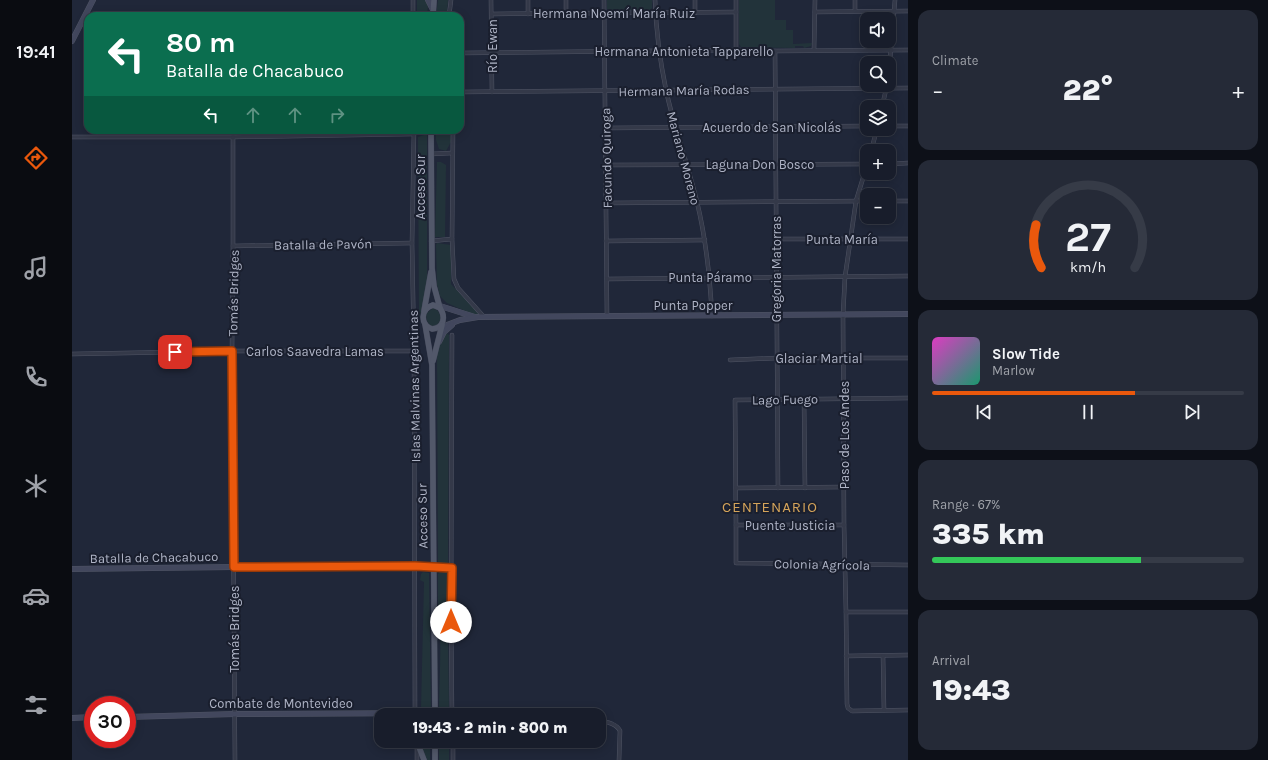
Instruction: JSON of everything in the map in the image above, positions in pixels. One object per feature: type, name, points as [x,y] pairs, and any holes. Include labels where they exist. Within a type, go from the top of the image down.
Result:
[{"type":"main road","points":[[433,12],[434,0]]},
{"type":"main road","name":"Acceso Sur","points":[[431,134],[432,268],[438,306]]},
{"type":"main road","name":"Acceso Sur","points":[[424,313],[432,268]]},
{"type":"main road","points":[[438,306],[443,314],[441,326],[432,329],[425,324],[423,320],[424,313],[428,307],[438,306]]},
{"type":"main road","name":"Acceso Sur","points":[[425,324],[432,365],[435,708]]},
{"type":"main road","name":"Acceso Sur","points":[[432,365],[441,326]]},
{"type":"main road","points":[[434,640],[451,607]]},
{"type":"main road","points":[[419,748],[424,760]]},
{"type":"main road","points":[[435,748],[435,760]]},
{"type":"street","points":[[87,12],[93,0]]},
{"type":"street","points":[[413,0],[413,12]]},
{"type":"street","points":[[428,0],[433,12]]},
{"type":"street","points":[[450,12],[451,0]]},
{"type":"street","name":"Río Ewan","points":[[491,0],[492,92]]},
{"type":"street","points":[[528,0],[528,14]]},
{"type":"street","points":[[566,0],[566,13]]},
{"type":"street","name":"Facundo Quiroga","points":[[604,0],[607,316]]},
{"type":"street","name":"Mariano Moreno","points":[[655,0],[660,51],[666,90],[697,203],[705,240],[710,277],[712,316]]},
{"type":"street","points":[[695,0],[695,12]]},
{"type":"street","points":[[736,0],[736,50]]},
{"type":"street","points":[[814,50],[815,0]]},
{"type":"street","points":[[855,0],[855,11]]},
{"type":"street","points":[[891,56],[895,0]]},
{"type":"street","points":[[815,12],[908,11]]},
{"type":"street","name":"Hermana Noemí María Ruiz","points":[[492,14],[736,12]]},
{"type":"street","points":[[72,41],[84,18]]},
{"type":"street","name":"Hermana Antonieta Tapparello","points":[[464,53],[908,50]]},
{"type":"street","name":"Gregoria Matorras","points":[[775,51],[778,488]]},
{"type":"street","name":"Hermana María Rodas","points":[[464,92],[860,87]]},
{"type":"street","name":"Hermana María Rodas","points":[[896,87],[908,88]]},
{"type":"street","name":"Acuerdo de San Nicolás","points":[[605,128],[860,126]]},
{"type":"street","points":[[896,126],[908,126]]},
{"type":"street","points":[[72,137],[233,137],[324,134]]},
{"type":"street","name":"Islas Malvinas Argentinas","points":[[414,134],[412,243],[414,351],[415,708]]},
{"type":"street","points":[[453,134],[452,239],[454,279],[455,284],[484,317]]},
{"type":"street","name":"Tomás Bridges","points":[[233,137],[234,246],[232,351],[235,760]]},
{"type":"street","points":[[431,154],[452,153]]},
{"type":"street","points":[[896,164],[908,163]]},
{"type":"street","name":"Laguna Don Bosco","points":[[606,165],[860,164]]},
{"type":"street","name":"Paso de Los Andes","points":[[862,180],[856,201],[850,239],[845,277],[843,315],[844,564],[847,704],[848,708],[852,710],[884,710]]},
{"type":"street","points":[[607,203],[776,203],[860,201]]},
{"type":"street","points":[[896,201],[908,201]]},
{"type":"street","name":"Punta María","points":[[776,239],[908,238]]},
{"type":"street","points":[[431,241],[452,239]]},
{"type":"street","points":[[606,241],[705,240]]},
{"type":"street","name":"Batalla de Pavón","points":[[234,246],[412,243]]},
{"type":"street","name":"Punta Páramo","points":[[607,279],[908,276]]},
{"type":"street","name":"Punta Popper","points":[[438,306],[478,317]]},
{"type":"street","name":"Punta Popper","points":[[441,326],[460,320],[478,317],[908,314]]},
{"type":"street","points":[[435,350],[444,332],[460,320]]},
{"type":"street","points":[[452,335],[452,708]]},
{"type":"street","name":"Carlos Saavedra Lamas","points":[[72,354],[232,351],[414,351]]},
{"type":"street","name":"Glaciar Martial","points":[[730,360],[777,358],[908,358]]},
{"type":"street","name":"Lago Fuego","points":[[736,488],[735,400],[908,398]]},
{"type":"street","points":[[804,399],[805,488]]},
{"type":"street","points":[[736,525],[736,488],[844,487]]},
{"type":"street","name":"Puente Justicia","points":[[736,525],[844,525]]},
{"type":"street","name":"Colonia Agrícola","points":[[736,525],[736,563],[908,565]]},
{"type":"street","name":"Batalla de Chacabuco","points":[[72,569],[415,566],[452,568]]},
{"type":"street","points":[[846,612],[908,612]]},
{"type":"street","points":[[846,656],[908,655]]},
{"type":"street","points":[[883,656],[884,710],[908,710]]},
{"type":"street","name":"Combate de Montevideo","points":[[136,717],[235,714],[374,714]]},
{"type":"street","points":[[72,718],[84,717]]},
{"type":"street","points":[[606,723],[618,728],[620,731],[619,760]]},
{"type":"street","points":[[417,748],[417,760]]},
{"type":"street","points":[[452,748],[452,760]]},
{"type":"shaded area","points":[[417,0],[426,0],[428,6],[427,12],[417,12]]},
{"type":"shaded area","points":[[438,0],[448,0],[447,12],[436,12]]},
{"type":"shaded area","points":[[607,0],[652,0],[652,8],[650,10],[609,10],[607,9]]},
{"type":"shaded area","points":[[739,0],[775,0],[775,20],[786,20],[786,30],[793,30],[793,44],[812,43],[811,46],[804,48],[803,46],[795,46],[795,48],[741,47],[739,44]]},
{"type":"shaded area","points":[[427,134],[427,288],[419,319],[418,137]]},
{"type":"shaded area","points":[[436,134],[452,134],[451,142],[446,151],[439,149]]},
{"type":"shaded area","points":[[437,162],[441,162],[446,165],[445,237],[435,237]]},
{"type":"shaded area","points":[[437,243],[451,245],[451,284],[479,314],[472,314],[447,303],[440,296],[437,285]]},
{"type":"shaded area","points":[[433,308],[438,311],[440,315],[440,321],[436,326],[431,326],[426,319],[427,313]]},
{"type":"shaded area","points":[[445,332],[449,335],[448,563],[446,565],[438,562],[437,353]]},
{"type":"shaded area","points":[[441,570],[446,570],[450,574],[449,607],[438,625],[438,574]]},
{"type":"shaded area","points":[[423,572],[429,573],[431,708],[421,708],[424,582],[420,580]]},
{"type":"shaded area","points":[[448,623],[449,708],[439,708],[440,632]]},
{"type":"shaded area","points":[[422,748],[430,748],[430,760],[427,760]]},
{"type":"shaded area","points":[[439,748],[449,748],[449,760],[439,760]]},
{"type":"district","name":"CENTENARIO","points":[[770,507]]},
{"type":"route","points":[[175,352],[232,351],[234,567],[415,566],[452,568],[451,622]]}]
